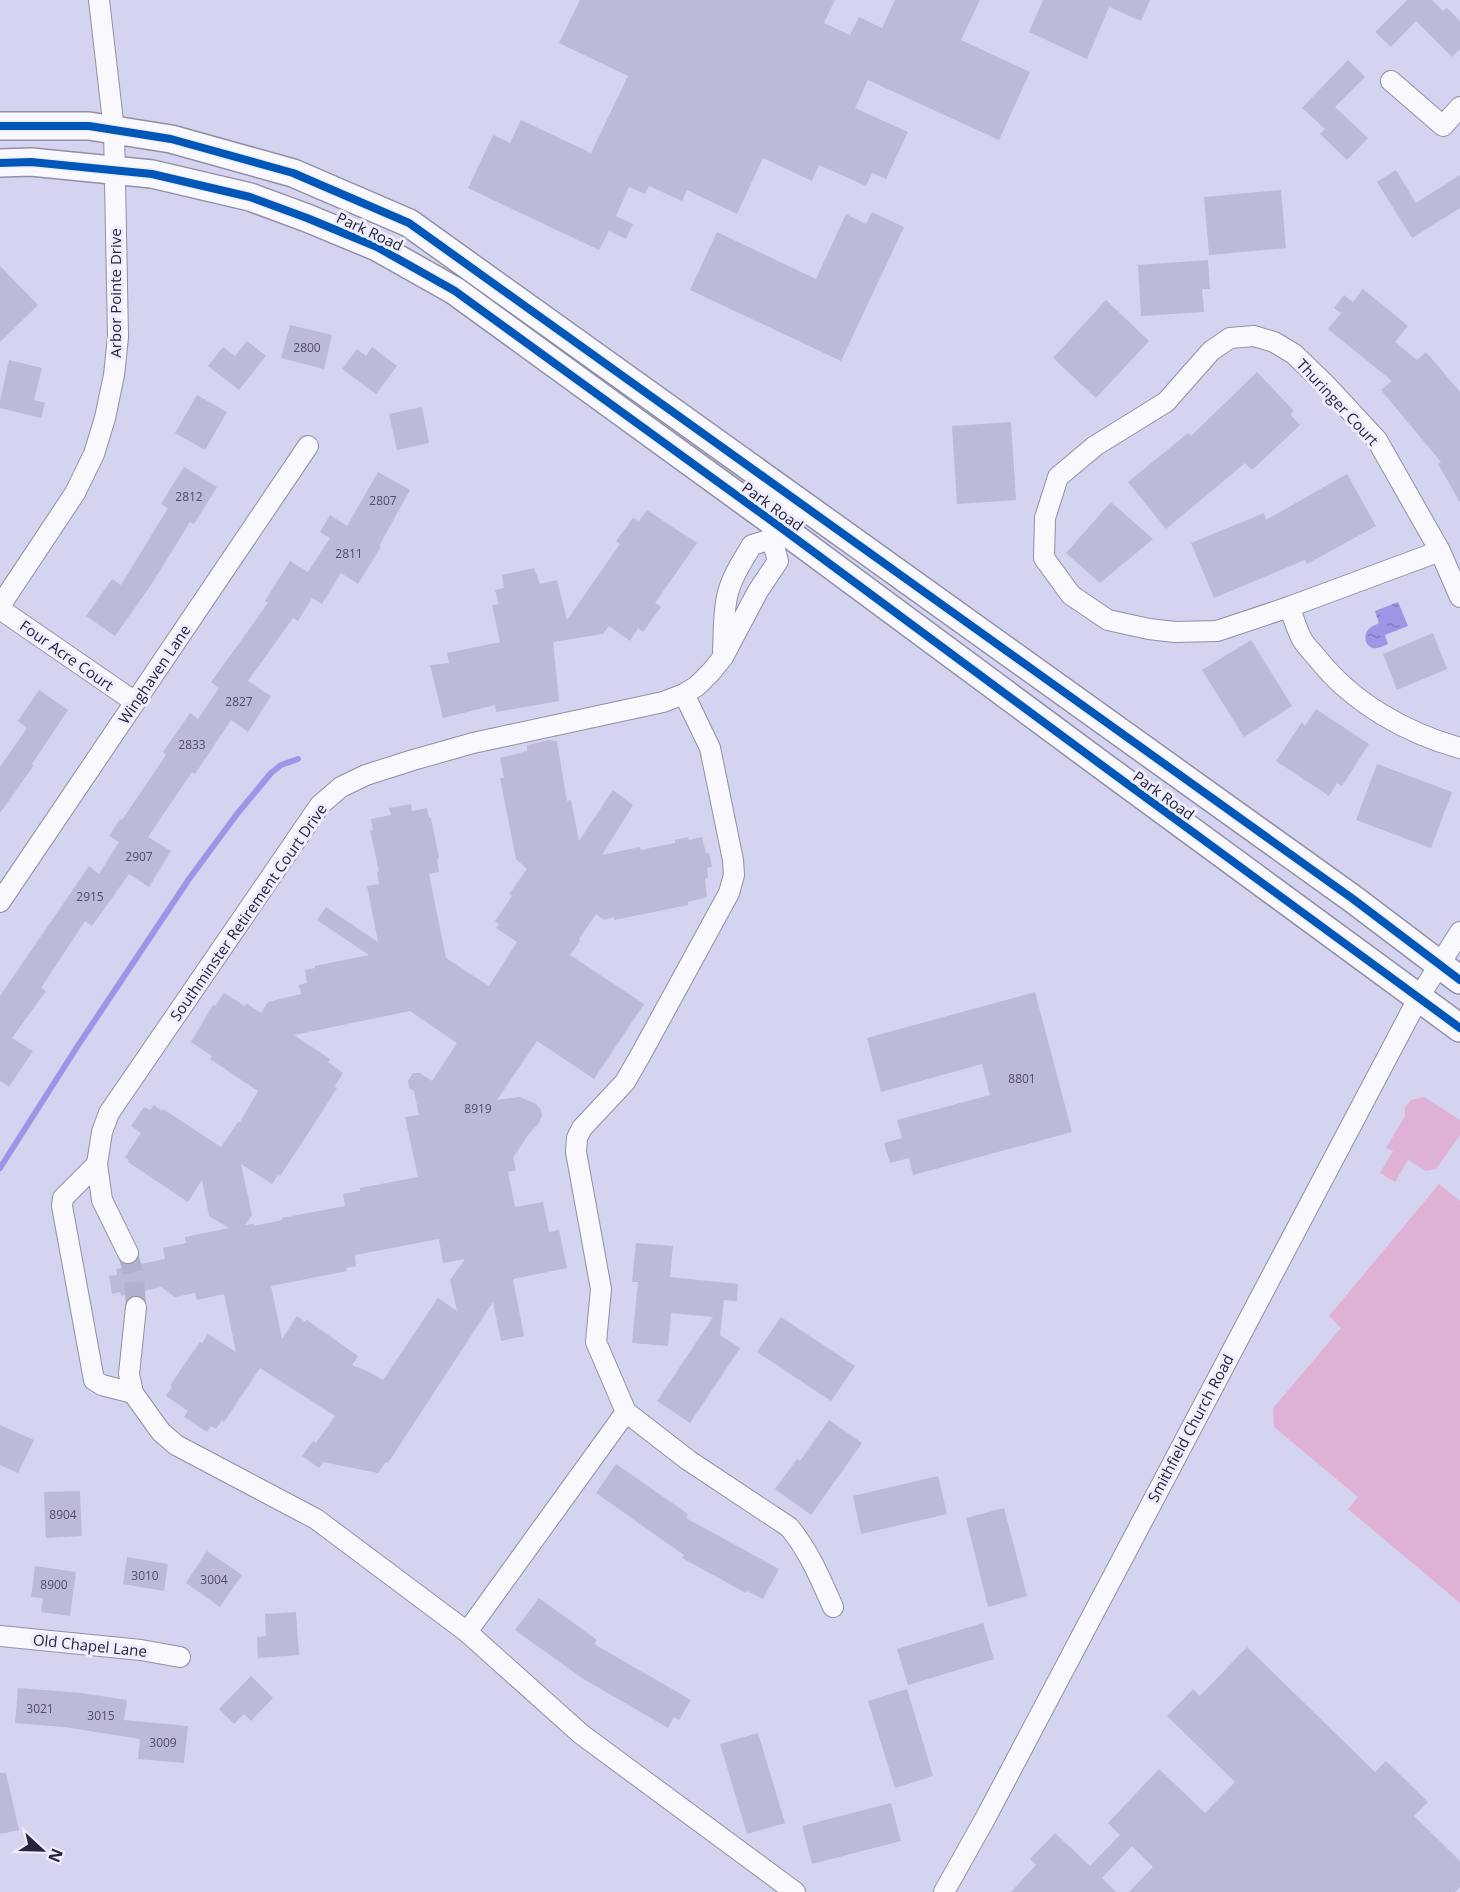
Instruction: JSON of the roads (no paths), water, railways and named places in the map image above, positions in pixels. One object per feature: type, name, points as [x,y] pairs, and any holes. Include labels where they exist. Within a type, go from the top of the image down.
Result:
[{"type":"main road","name":"Park Road","points":[[0,126],[84,126],[171,139],[293,173],[409,223],[1353,898],[1449,972]]},
{"type":"main road","name":"Park Road","points":[[0,163],[31,162],[152,174],[250,197],[377,247],[464,297],[776,533],[1111,772],[1460,1028]]},
{"type":"street","name":"Arbor Pointe Drive","points":[[0,607],[75,493],[94,454],[105,418],[114,375],[118,337],[114,130],[99,0]]},
{"type":"street","points":[[1391,81],[1443,126],[1460,107]]},
{"type":"street","name":"Thuringer Court","points":[[1289,607],[1217,631],[1175,632],[1149,629],[1107,620],[1071,596],[1044,558],[1045,519],[1058,477],[1095,446],[1166,402],[1211,351],[1230,338],[1254,336],[1274,342],[1294,354],[1377,440],[1440,551],[1460,597]]},
{"type":"street","name":"Winghaven Lane","points":[[0,902],[308,446]]},
{"type":"street","points":[[723,657],[728,591],[752,545],[776,533],[798,501]]},
{"type":"street","name":"Southminster Retirement Court Drive","points":[[128,1253],[102,1200],[97,1164],[102,1132],[109,1113],[320,805],[342,787],[366,775],[473,743],[663,702],[697,687],[723,657],[758,591],[778,561],[776,533]]},
{"type":"street","points":[[1440,551],[1289,607],[1303,642],[1334,679],[1363,703],[1394,721],[1460,748]]},
{"type":"street","name":"Four Acre Court","points":[[0,607],[135,702]]},
{"type":"street","points":[[684,694],[710,748],[734,860],[734,874],[729,893],[625,1082],[582,1128],[577,1138],[576,1152],[601,1289],[596,1342],[626,1412],[688,1460],[789,1527],[801,1541],[811,1559],[833,1607]]},
{"type":"street","points":[[1449,972],[1460,932]]},
{"type":"street","name":"Smithfield Church Road","points":[[944,1892],[986,1817],[1419,998],[1449,972]]},
{"type":"street","points":[[97,1164],[63,1198],[62,1206],[94,1380],[102,1385],[133,1393]]},
{"type":"street","points":[[136,1307],[129,1374],[133,1393],[161,1432],[176,1445],[316,1519],[467,1632],[580,1734],[795,1892]]},
{"type":"street","points":[[467,1632],[626,1412]]},
{"type":"street","name":"Old Chapel Lane","points":[[0,1636],[141,1650],[180,1657]]},
{"type":"water","points":[[1398,602],[1408,626],[1385,635],[1388,644],[1377,648],[1370,647],[1366,642],[1368,630],[1379,623],[1375,611]]},
{"type":"waterway","points":[[0,1168],[189,879],[237,814],[271,773],[281,765],[298,759]]},
{"type":"tunnel","points":[[128,1253],[134,1277],[136,1307]]}]
